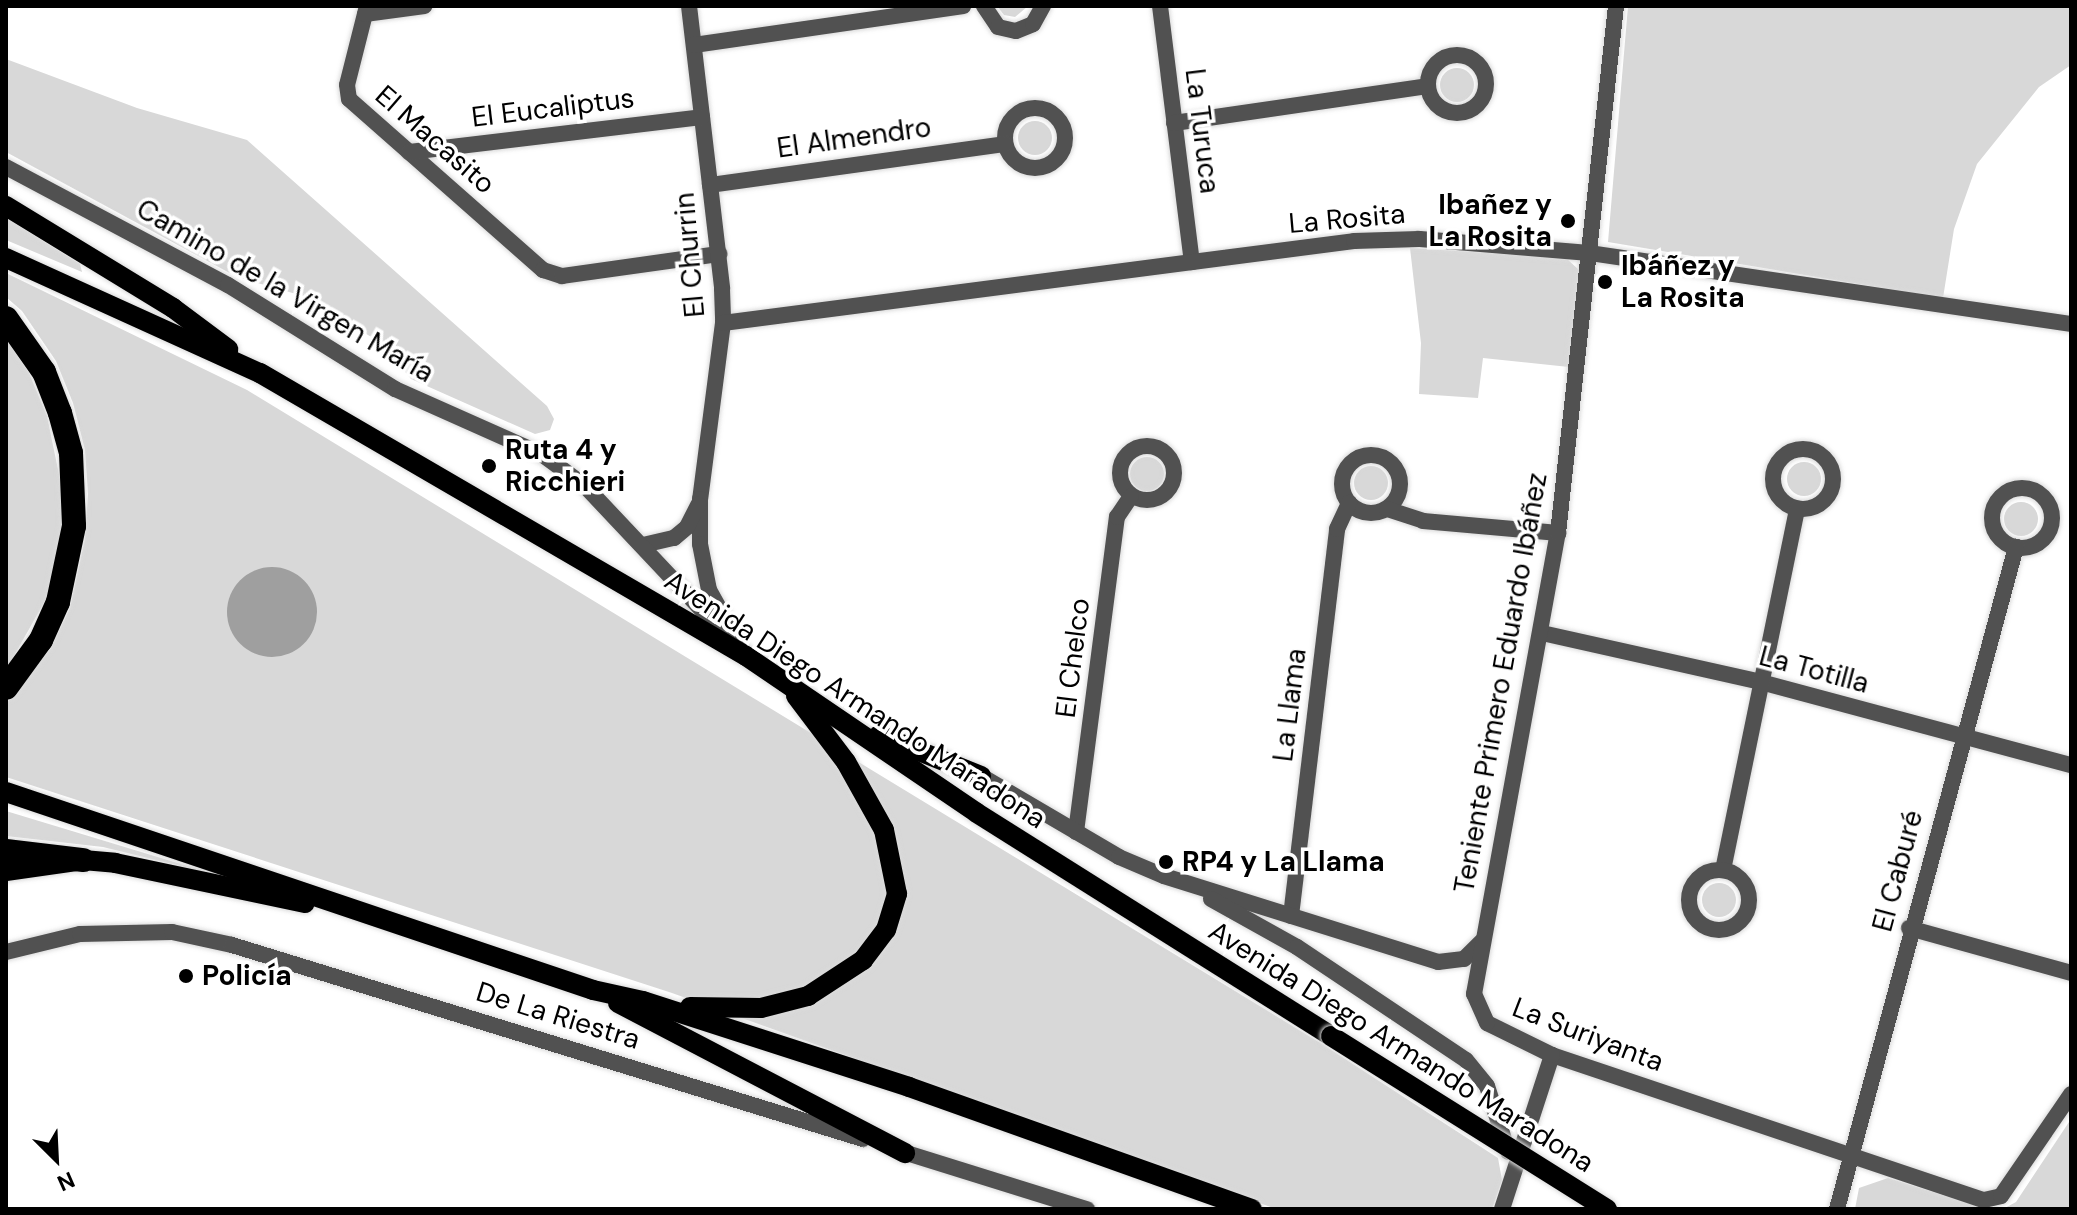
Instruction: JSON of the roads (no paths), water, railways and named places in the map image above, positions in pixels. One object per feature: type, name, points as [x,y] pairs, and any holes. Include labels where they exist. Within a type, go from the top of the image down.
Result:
[{"type":"highway","points":[[6,318],[44,372],[60,413],[71,453],[74,526],[58,602],[41,640],[6,688]]},
{"type":"highway","points":[[6,851],[83,860]]},
{"type":"main road","points":[[6,206],[173,308],[260,373]]},
{"type":"main road","name":"Avenida Diego Armando Maradona","points":[[6,258],[260,373],[746,656],[846,721],[977,813],[1607,1209]]},
{"type":"main road","points":[[6,792],[593,990],[643,1001],[712,1010],[761,1008],[808,996],[863,960],[886,930],[897,894],[884,830],[846,762],[787,685]]},
{"type":"main road","points":[[846,721],[981,776]]},
{"type":"main road","points":[[6,871],[83,860],[377,917]]},
{"type":"main road","points":[[593,990],[905,1153]]},
{"type":"main road","points":[[643,1001],[1252,1209]]},
{"type":"street","points":[[366,10],[424,6]]},
{"type":"street","name":"El Churrin","points":[[689,6],[719,254],[723,323],[700,499],[709,590],[746,656]]},
{"type":"street","points":[[694,45],[963,6]]},
{"type":"street","points":[[984,6],[998,27],[1016,31],[1033,24],[1043,6]]},
{"type":"street","name":"La Turuca","points":[[1160,6],[1192,262]]},
{"type":"street","name":"Teniente Primero Eduardo Ibáñez","points":[[1482,940],[1542,633],[1558,533],[1616,6]]},
{"type":"street","name":"El Macasito","points":[[366,10],[347,85],[349,99],[543,270],[562,276],[719,254]]},
{"type":"street","points":[[1174,123],[1427,86]]},
{"type":"street","name":"El Eucaliptus","points":[[409,152],[702,117]]},
{"type":"street","name":"El Almendro","points":[[710,185],[1005,144]]},
{"type":"street","name":"Camino de la Virgen María","points":[[6,167],[228,285],[395,389],[543,455],[585,486],[746,656]]},
{"type":"street","name":"La Rosita","points":[[723,323],[1354,241],[1419,239],[1590,253],[2071,324]]},
{"type":"street","points":[[1387,509],[1396,501],[1401,479],[1387,459],[1375,455],[1351,462],[1343,473],[1341,486],[1349,503],[1365,513],[1387,509],[1423,521],[1558,533]]},
{"type":"street","name":"El Chelco","points":[[1076,832],[1117,517],[1131,496]]},
{"type":"street","name":"El Churrin","points":[[643,545],[674,538],[687,527],[700,499]]},
{"type":"street","name":"La Llama","points":[[1291,916],[1337,529],[1349,503]]},
{"type":"street","points":[[1723,870],[1797,508]]},
{"type":"street","name":"El Caburé","points":[[1837,1209],[1909,928],[2016,547]]},
{"type":"street","name":"La Totilla","points":[[1542,633],[1761,682],[2071,765]]},
{"type":"street","points":[[981,776],[1076,832],[1254,920],[1466,1060],[1487,1086],[1502,1122],[1511,1181]]},
{"type":"street","points":[[1164,876],[1438,962],[1464,959],[1482,940]]},
{"type":"street","points":[[1909,928],[2071,973]]},
{"type":"street","name":"De La Riestra","points":[[6,952],[80,934],[121,931],[172,932],[232,945],[1087,1209]]},
{"type":"street","name":"La Suriyanta","points":[[1482,940],[1474,994],[1487,1023],[1552,1055],[1984,1200],[2001,1196],[2071,1094]]},
{"type":"street","points":[[1502,1209],[1552,1055]]},
{"type":"place","name":"Ibañez y La Rosita","points":[[1568,221]]},
{"type":"place","name":"Ibáñez y La Rosita","points":[[1605,282]]},
{"type":"place","name":"Ruta 4 y Ricchieri","points":[[489,466]]},
{"type":"place","name":"RP4 y La Llama","points":[[1166,862]]},
{"type":"place","name":"Policía","points":[[186,976]]}]
